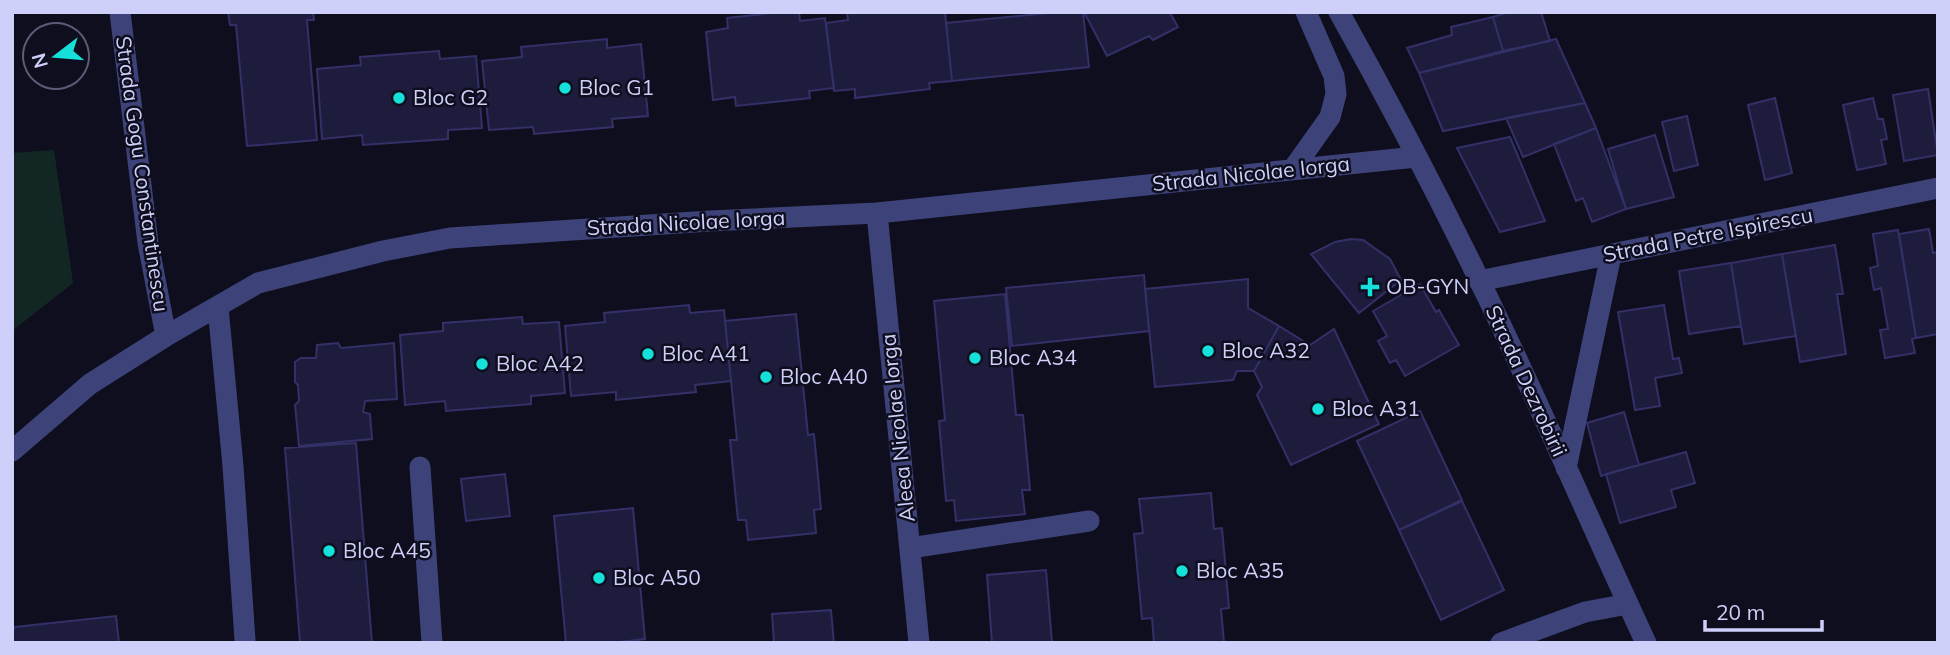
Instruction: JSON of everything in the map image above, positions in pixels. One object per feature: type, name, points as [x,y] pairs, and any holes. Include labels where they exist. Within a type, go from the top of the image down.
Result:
[{"type":"street","name":"Strada Gogu Constantinescu","points":[[120,12],[148,243],[166,336]]},
{"type":"street","points":[[1293,169],[1330,117],[1336,94],[1334,76],[1306,12]]},
{"type":"street","name":"Strada Dezrobirii","points":[[1339,12],[1416,157],[1514,352],[1646,643]]},
{"type":"street","name":"Strada Nicolae Iorga","points":[[12,451],[90,384],[258,283],[383,251],[450,238],[877,213],[1416,157]]},
{"type":"street","name":"Strada Petre Ispirescu","points":[[1479,281],[1938,188]]},
{"type":"street","name":"Aleea Nicolae Iorga","points":[[877,213],[919,643]]},
{"type":"street","points":[[1566,468],[1611,255]]},
{"type":"street","points":[[218,307],[233,466],[245,640]]},
{"type":"street","points":[[419,467],[432,643]]},
{"type":"street","points":[[910,548],[1089,521]]},
{"type":"street","points":[[1501,643],[1585,612],[1628,604]]},
{"type":"green space","points":[[54,150],[73,283],[12,331],[12,153]]},
{"type":"building","points":[[228,12],[313,12],[314,20],[307,20],[317,140],[247,146],[236,25],[230,25]]},
{"type":"building","points":[[799,12],[800,21],[825,18],[834,88],[809,91],[810,98],[736,106],[735,97],[713,100],[706,32],[728,28],[727,18]]},
{"type":"building","points":[[847,12],[945,12],[952,81],[929,83],[930,89],[855,98],[855,89],[834,91],[826,23],[848,20]]},
{"type":"building","points":[[1083,12],[1089,67],[952,81],[946,23]]},
{"type":"building","points":[[1084,12],[1171,12],[1178,27],[1153,40],[1149,36],[1107,56]]},
{"type":"building","points":[[1509,12],[1541,12],[1550,41],[1503,51],[1493,17]]},
{"type":"building","points":[[1493,17],[1503,51],[1419,73],[1407,48],[1452,35],[1451,27]]},
{"type":"building","name":"Bloc G1","points":[[607,39],[607,48],[641,44],[648,116],[612,119],[613,127],[534,134],[533,127],[489,130],[482,61],[522,57],[521,47]]},
{"type":"building","points":[[1556,39],[1585,103],[1443,131],[1419,73]]},
{"type":"building","name":"Bloc G2","points":[[439,51],[440,59],[476,56],[482,128],[448,130],[448,139],[363,145],[362,135],[322,139],[317,69],[361,65],[360,57]]},
{"type":"building","points":[[1928,89],[1938,155],[1904,161],[1893,95]]},
{"type":"building","points":[[1775,98],[1792,173],[1765,180],[1748,105]]},
{"type":"building","points":[[1873,98],[1878,119],[1883,119],[1887,139],[1881,140],[1886,164],[1857,170],[1843,105]]},
{"type":"building","points":[[1585,103],[1596,128],[1523,157],[1506,118]]},
{"type":"building","points":[[1687,116],[1698,165],[1674,171],[1662,122]]},
{"type":"building","points":[[1596,128],[1626,209],[1592,222],[1583,198],[1576,201],[1554,144]]},
{"type":"building","points":[[1655,135],[1674,197],[1626,209],[1608,149]]},
{"type":"building","points":[[1510,137],[1545,221],[1500,232],[1457,148]]},
{"type":"building","points":[[1929,229],[1933,253],[1938,252],[1938,334],[1916,338],[1899,234]]},
{"type":"building","points":[[1898,230],[1916,338],[1912,339],[1915,353],[1885,358],[1880,330],[1888,329],[1881,288],[1874,290],[1870,268],[1878,266],[1873,234]]},
{"type":"building","points":[[1363,240],[1390,259],[1401,280],[1359,313],[1311,254],[1335,242]]},
{"type":"building","points":[[1835,245],[1843,294],[1837,294],[1846,354],[1800,362],[1782,254]]},
{"type":"building","points":[[1782,254],[1796,336],[1744,344],[1731,263]]},
{"type":"building","points":[[1731,263],[1741,326],[1689,334],[1679,271]]},
{"type":"building","points":[[1144,275],[1149,331],[1012,346],[1006,288]]},
{"type":"building","name":"Bloc A32","points":[[1248,279],[1248,308],[1279,326],[1254,371],[1237,371],[1233,380],[1155,387],[1145,289]]},
{"type":"building","points":[[1420,284],[1459,345],[1405,376],[1396,360],[1390,363],[1378,341],[1387,336],[1373,311]]},
{"type":"building","name":"Bloc A34","points":[[1005,294],[1016,415],[1023,415],[1030,490],[1022,490],[1025,514],[956,521],[954,500],[946,501],[939,421],[945,420],[934,301]]},
{"type":"building","name":"Bloc A41","points":[[689,305],[690,313],[724,310],[731,381],[695,385],[696,392],[616,400],[616,392],[571,396],[565,326],[605,322],[604,313]]},
{"type":"building","points":[[1664,305],[1673,359],[1679,358],[1682,373],[1655,378],[1660,406],[1635,410],[1618,312]]},
{"type":"building","name":"Bloc A40","points":[[796,314],[808,435],[814,434],[821,509],[814,510],[816,533],[748,540],[746,520],[738,520],[730,440],[737,440],[725,321]]},
{"type":"building","name":"Bloc A42","points":[[522,317],[523,324],[559,322],[565,393],[531,396],[531,404],[446,411],[445,401],[405,405],[400,335],[443,331],[443,323]]},
{"type":"building","name":"Bloc A31","points":[[1279,326],[1310,345],[1334,329],[1379,424],[1291,465],[1257,395],[1262,387],[1254,371]]},
{"type":"building","points":[[338,343],[341,348],[394,343],[397,399],[365,401],[363,412],[370,414],[372,439],[299,446],[295,405],[299,401],[295,362],[301,358],[316,358],[317,345]]},
{"type":"building","points":[[1420,411],[1462,500],[1399,530],[1357,441]]},
{"type":"building","points":[[1624,412],[1639,465],[1601,476],[1587,423]]},
{"type":"building","name":"Bloc A45","points":[[356,443],[372,643],[300,643],[285,448]]},
{"type":"building","points":[[1686,452],[1695,483],[1671,490],[1676,507],[1620,523],[1606,474]]},
{"type":"building","points":[[505,474],[510,516],[466,521],[461,479]]},
{"type":"building","name":"Bloc A35","points":[[1211,493],[1214,529],[1222,528],[1229,608],[1221,609],[1224,643],[1154,643],[1152,618],[1142,619],[1134,534],[1143,533],[1139,499]]},
{"type":"building","points":[[1462,501],[1504,590],[1441,620],[1399,530]]},
{"type":"building","name":"Bloc A50","points":[[633,508],[645,639],[611,643],[566,643],[554,516]]},
{"type":"building","points":[[1046,570],[1052,643],[992,643],[987,575]]},
{"type":"building","points":[[831,610],[834,643],[774,643],[772,614]]},
{"type":"building","points":[[116,616],[119,643],[12,643],[12,631],[15,627]]},
{"type":"place","name":"Bloc G1","points":[[565,88]]},
{"type":"place","name":"Bloc G2","points":[[399,98]]},
{"type":"place","name":"OB-GYN","points":[[1370,287]]},
{"type":"place","name":"Bloc A32","points":[[1208,351]]},
{"type":"place","name":"Bloc A41","points":[[648,354]]},
{"type":"place","name":"Bloc A34","points":[[975,358]]},
{"type":"place","name":"Bloc A42","points":[[482,364]]},
{"type":"place","name":"Bloc A40","points":[[766,377]]},
{"type":"place","name":"Bloc A31","points":[[1318,409]]},
{"type":"place","name":"Bloc A45","points":[[329,551]]},
{"type":"place","name":"Bloc A35","points":[[1182,571]]},
{"type":"place","name":"Bloc A50","points":[[599,578]]}]
